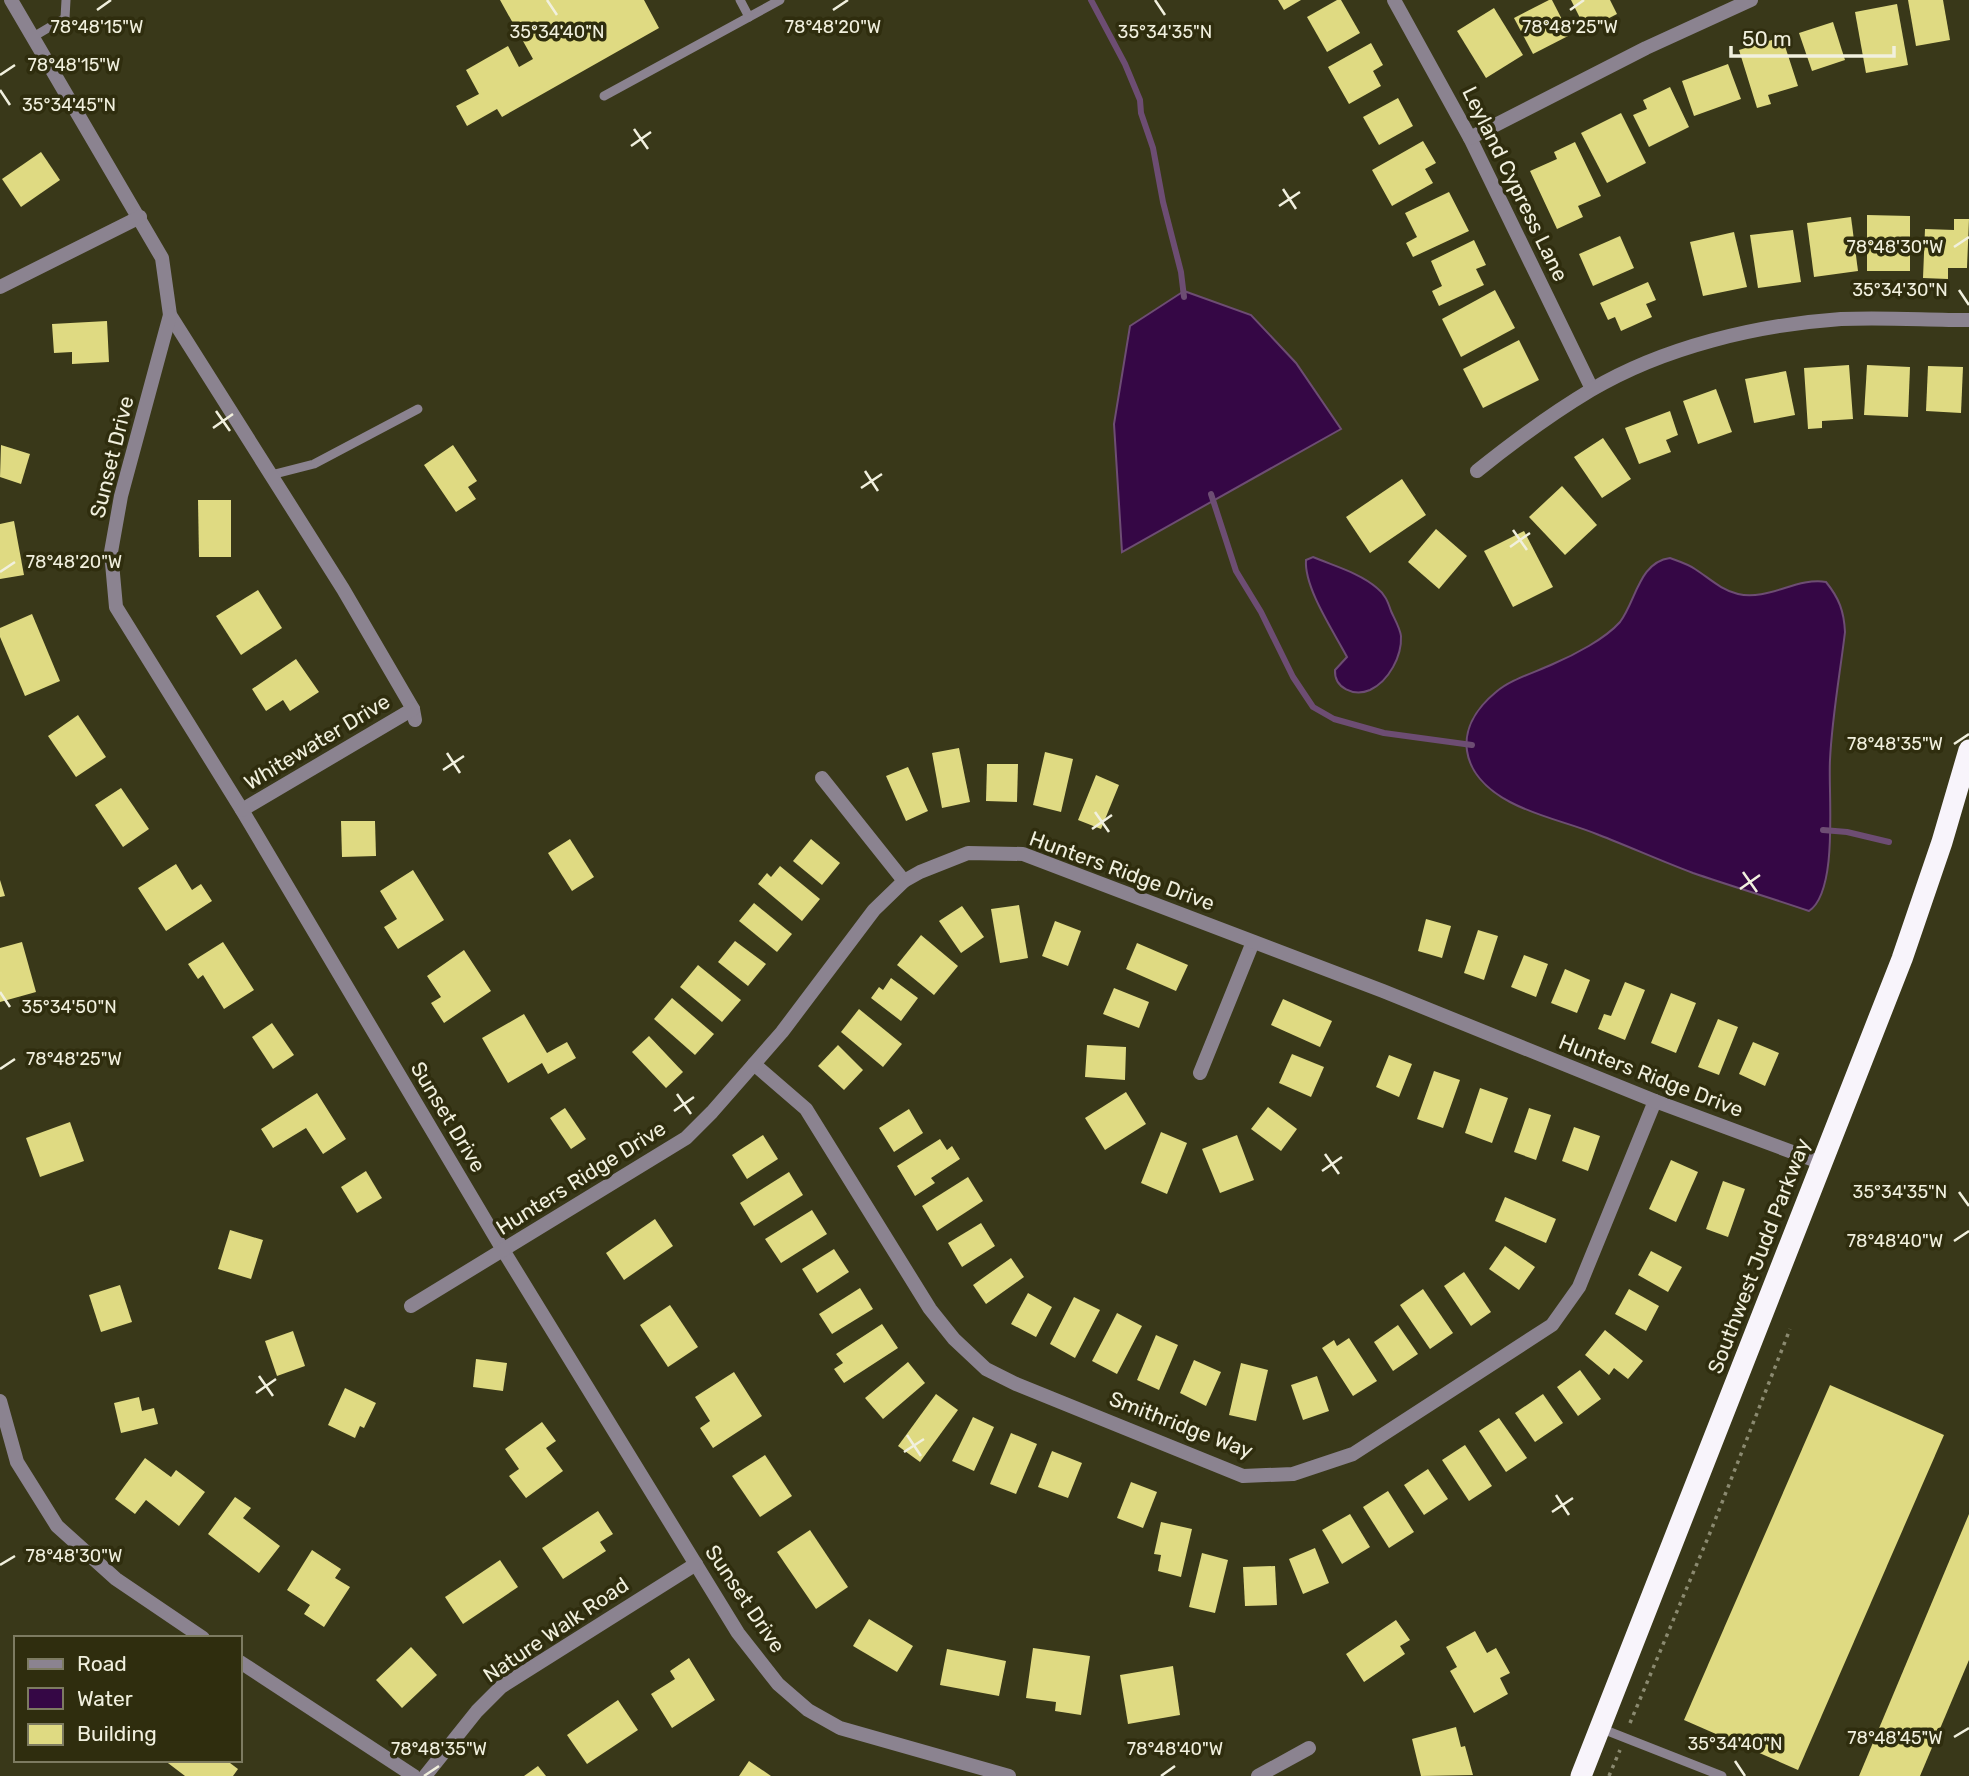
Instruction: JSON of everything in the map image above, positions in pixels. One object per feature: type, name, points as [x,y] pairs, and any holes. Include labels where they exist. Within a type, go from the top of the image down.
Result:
[{"type":"highway","name":"Southwest Judd Parkway","points":[[1581,1776],[1926,893],[1969,750]]},
{"type":"street","name":"Sunset Drive","points":[[11,0],[162,258],[170,315],[121,496],[111,552],[116,607],[242,810],[503,1250],[738,1633],[778,1684],[808,1710],[841,1728],[1009,1776]]},
{"type":"street","name":"Leyland Cypress Lane","points":[[1394,0],[1470,138],[1592,389]]},
{"type":"street","points":[[1470,138],[1646,48],[1751,0]]},
{"type":"street","points":[[0,287],[140,217]]},
{"type":"street","name":"Sunset Drive","points":[[170,315],[344,589],[414,715]]},
{"type":"street","points":[[1477,471],[1528,432],[1592,389],[1673,353],[1713,341],[1787,325],[1844,319],[1969,320]]},
{"type":"street","name":"Whitewater Drive","points":[[242,810],[414,715]]},
{"type":"street","points":[[822,778],[904,881]]},
{"type":"street","name":"Hunters Ridge Drive","points":[[411,1306],[686,1138],[782,1032],[874,910],[904,881],[968,853],[1023,854],[1383,991],[1655,1101],[1822,1163]]},
{"type":"street","points":[[1200,1073],[1254,942]]},
{"type":"street","name":"Smithridge Way","points":[[754,1064],[806,1110],[930,1310],[954,1339],[986,1369],[1016,1384],[1243,1476],[1293,1474],[1353,1454],[1552,1325],[1579,1287],[1655,1101]]},
{"type":"street","points":[[0,1401],[17,1462],[57,1526],[116,1579],[200,1636]]},
{"type":"street","name":"Nature Walk Road","points":[[425,1776],[477,1711],[501,1687],[696,1564]]},
{"type":"street","points":[[242,1663],[414,1776]]},
{"type":"street","points":[[1258,1776],[1309,1748]]},
{"type":"lane","points":[[33,37],[65,18],[66,0]]},
{"type":"lane","points":[[740,0],[749,18]]},
{"type":"lane","points":[[604,96],[780,0]]},
{"type":"lane","points":[[271,475],[314,464],[418,409]]},
{"type":"lane","points":[[1600,1728],[1722,1776]]},
{"type":"path","points":[[1632,1718],[1721,1506],[1790,1329]]},
{"type":"path","points":[[1609,1776],[1619,1751]]},
{"type":"water","points":[[1184,291],[1251,315],[1296,363],[1341,429],[1122,552],[1114,424],[1130,326]]},
{"type":"water","points":[[1313,557],[1355,574],[1377,588],[1386,598],[1398,626],[1401,644],[1397,660],[1383,681],[1370,690],[1352,691],[1338,682],[1335,670],[1347,657],[1321,610],[1310,583],[1306,560]]},
{"type":"water","points":[[1670,558],[1738,594],[1760,594],[1815,581],[1826,582],[1840,605],[1845,632],[1831,744],[1828,863],[1825,884],[1818,900],[1809,911],[1693,873],[1521,807],[1493,791],[1480,779],[1471,765],[1467,736],[1472,721],[1482,706],[1509,683],[1570,656],[1606,634],[1620,622],[1645,574],[1660,561]]},
{"type":"building","points":[[500,0],[644,0],[659,28],[502,117],[497,109],[467,126],[456,106],[479,94],[466,70],[508,46],[519,67],[533,59]]},
{"type":"building","points":[[1278,0],[1301,0],[1284,10]]},
{"type":"building","points":[[1341,0],[1360,33],[1327,52],[1307,17]]},
{"type":"building","points":[[1552,0],[1570,35],[1533,54],[1514,18]]},
{"type":"building","points":[[1571,0],[1610,0],[1617,14],[1586,30]]},
{"type":"building","points":[[1908,0],[1943,0],[1950,40],[1916,46]]},
{"type":"building","points":[[1897,4],[1908,65],[1866,73],[1855,12]]},
{"type":"building","points":[[1494,8],[1523,55],[1486,78],[1457,31]]},
{"type":"building","points":[[1833,22],[1845,60],[1812,71],[1799,33]]},
{"type":"building","points":[[1782,37],[1798,86],[1768,95],[1771,104],[1757,108],[1739,50]]},
{"type":"building","points":[[1371,43],[1383,65],[1373,71],[1381,86],[1349,104],[1328,67]]},
{"type":"building","points":[[1728,64],[1741,99],[1694,116],[1682,81]]},
{"type":"building","points":[[1670,87],[1689,127],[1649,147],[1633,115],[1647,109],[1643,100]]},
{"type":"building","points":[[1398,98],[1413,126],[1379,145],[1363,117]]},
{"type":"building","points":[[1621,113],[1646,163],[1607,183],[1581,133]]},
{"type":"building","points":[[1423,141],[1436,163],[1425,169],[1433,183],[1392,206],[1372,170]]},
{"type":"building","points":[[1575,142],[1601,196],[1578,206],[1583,217],[1557,229],[1530,171],[1557,159],[1554,152]]},
{"type":"building","points":[[41,152],[60,180],[21,207],[2,179]]},
{"type":"building","points":[[1449,192],[1469,231],[1413,257],[1406,243],[1417,237],[1405,213]]},
{"type":"building","points":[[1867,215],[1910,216],[1910,271],[1867,271]]},
{"type":"building","points":[[1851,217],[1858,271],[1814,277],[1807,223]]},
{"type":"building","points":[[1954,219],[1969,219],[1967,268],[1948,268],[1948,279],[1923,278],[1925,229],[1954,230]]},
{"type":"building","points":[[1793,230],[1801,282],[1758,288],[1750,235]]},
{"type":"building","points":[[1734,232],[1747,287],[1703,296],[1690,242]]},
{"type":"building","points":[[1620,236],[1634,268],[1593,286],[1579,254]]},
{"type":"building","points":[[1474,240],[1486,265],[1476,269],[1484,285],[1439,306],[1432,291],[1442,286],[1431,261]]},
{"type":"building","points":[[1648,282],[1656,300],[1646,304],[1652,317],[1621,331],[1615,317],[1608,320],[1600,303]]},
{"type":"building","points":[[1495,290],[1515,328],[1461,357],[1442,319]]},
{"type":"building","points":[[107,321],[109,362],[72,364],[72,352],[54,353],[52,324]]},
{"type":"building","points":[[1519,340],[1539,380],[1483,408],[1463,369]]},
{"type":"building","points":[[1849,365],[1853,419],[1822,421],[1822,428],[1808,429],[1804,368]]},
{"type":"building","points":[[1867,365],[1910,367],[1908,417],[1864,415]]},
{"type":"building","points":[[1928,366],[1963,367],[1961,413],[1926,411]]},
{"type":"building","points":[[1786,371],[1795,415],[1754,423],[1745,379]]},
{"type":"building","points":[[1716,389],[1732,432],[1698,444],[1683,401]]},
{"type":"building","points":[[1670,411],[1678,435],[1666,440],[1671,452],[1639,464],[1625,428]]},
{"type":"building","points":[[1603,438],[1631,479],[1602,498],[1574,457]]},
{"type":"building","points":[[1,445],[30,454],[21,484],[0,477]]},
{"type":"building","points":[[453,445],[477,481],[468,487],[476,499],[456,512],[424,465]]},
{"type":"building","points":[[1402,479],[1426,515],[1370,553],[1346,517]]},
{"type":"building","points":[[1562,486],[1597,525],[1565,555],[1529,517]]},
{"type":"building","points":[[198,500],[231,500],[231,557],[199,557]]},
{"type":"building","points":[[14,521],[24,575],[0,579],[0,524]]},
{"type":"building","points":[[1436,529],[1467,556],[1439,589],[1408,562]]},
{"type":"building","points":[[1524,531],[1553,587],[1513,607],[1484,551]]},
{"type":"building","points":[[258,590],[282,628],[241,655],[216,616]]},
{"type":"building","points":[[32,614],[60,681],[25,696],[0,637],[0,628]]},
{"type":"building","points":[[296,659],[319,692],[290,711],[283,700],[266,711],[252,689]]},
{"type":"building","points":[[78,715],[106,757],[76,777],[48,736]]},
{"type":"building","points":[[959,748],[970,802],[942,808],[932,753]]},
{"type":"building","points":[[1045,752],[1073,759],[1061,812],[1033,805]]},
{"type":"building","points":[[987,764],[1018,764],[1017,802],[986,801]]},
{"type":"building","points":[[908,767],[928,811],[906,821],[886,776]]},
{"type":"building","points":[[1096,775],[1119,785],[1101,829],[1078,820]]},
{"type":"building","points":[[121,788],[149,829],[123,847],[95,805]]},
{"type":"building","points":[[341,821],[375,821],[376,856],[342,857]]},
{"type":"building","points":[[570,839],[594,877],[572,891],[548,853]]},
{"type":"building","points":[[811,839],[840,863],[822,885],[793,861]]},
{"type":"building","points":[[176,864],[192,890],[201,884],[212,901],[166,931],[138,888]]},
{"type":"building","points":[[780,866],[820,899],[802,921],[758,884],[767,873],[771,877]]},
{"type":"building","points":[[413,870],[444,920],[398,949],[384,927],[397,919],[380,891]]},
{"type":"building","points":[[0,880],[5,896],[0,897]]},
{"type":"building","points":[[754,903],[792,934],[777,952],[739,921]]},
{"type":"building","points":[[1019,905],[1028,958],[1000,963],[991,909]]},
{"type":"building","points":[[962,906],[984,937],[961,953],[939,921]]},
{"type":"building","points":[[1426,919],[1451,926],[1442,958],[1418,951]]},
{"type":"building","points":[[1055,921],[1081,931],[1068,966],[1042,956]]},
{"type":"building","points":[[1478,930],[1498,936],[1484,980],[1464,973]]},
{"type":"building","points":[[921,935],[958,966],[934,995],[897,965]]},
{"type":"building","points":[[735,941],[766,964],[748,986],[718,962]]},
{"type":"building","points":[[22,942],[36,992],[0,1002],[0,948]]},
{"type":"building","points":[[223,942],[254,990],[224,1009],[203,975],[198,979],[188,964]]},
{"type":"building","points":[[1137,943],[1188,965],[1176,991],[1126,969]]},
{"type":"building","points":[[464,950],[491,991],[444,1023],[431,1003],[441,997],[427,976]]},
{"type":"building","points":[[1524,955],[1548,964],[1536,997],[1511,987]]},
{"type":"building","points":[[698,965],[741,1000],[722,1022],[680,987]]},
{"type":"building","points":[[1565,969],[1590,980],[1577,1013],[1551,1003]]},
{"type":"building","points":[[891,978],[918,998],[901,1021],[871,998],[879,987],[883,990]]},
{"type":"building","points":[[1625,982],[1645,990],[1625,1040],[1598,1029],[1604,1014],[1611,1016]]},
{"type":"building","points":[[1114,988],[1149,1002],[1139,1028],[1103,1014]]},
{"type":"building","points":[[1671,993],[1696,1003],[1676,1053],[1651,1043]]},
{"type":"building","points":[[672,998],[714,1034],[695,1055],[654,1019]]},
{"type":"building","points":[[1283,999],[1332,1021],[1320,1047],[1271,1025]]},
{"type":"building","points":[[859,1009],[902,1044],[883,1067],[841,1032]]},
{"type":"building","points":[[524,1014],[547,1053],[567,1042],[576,1058],[548,1074],[542,1063],[508,1083],[482,1038]]},
{"type":"building","points":[[1718,1019],[1738,1027],[1719,1075],[1698,1067]]},
{"type":"building","points":[[272,1023],[294,1055],[273,1069],[252,1037]]},
{"type":"building","points":[[649,1036],[683,1072],[666,1088],[632,1052]]},
{"type":"building","points":[[1753,1042],[1779,1053],[1765,1086],[1739,1074]]},
{"type":"building","points":[[838,1045],[863,1070],[844,1090],[818,1066]]},
{"type":"building","points":[[1087,1045],[1126,1047],[1125,1080],[1085,1077]]},
{"type":"building","points":[[1292,1054],[1324,1067],[1311,1097],[1279,1083]]},
{"type":"building","points":[[1389,1055],[1412,1064],[1399,1097],[1376,1087]]},
{"type":"building","points":[[1434,1071],[1460,1080],[1443,1128],[1417,1119]]},
{"type":"building","points":[[1480,1088],[1508,1098],[1492,1143],[1465,1133]]},
{"type":"building","points":[[1126,1092],[1146,1124],[1105,1150],[1085,1118]]},
{"type":"building","points":[[317,1093],[346,1139],[323,1154],[306,1128],[273,1148],[261,1129]]},
{"type":"building","points":[[1268,1107],[1297,1129],[1281,1151],[1251,1129]]},
{"type":"building","points":[[565,1108],[586,1139],[571,1149],[550,1118]]},
{"type":"building","points":[[1529,1108],[1551,1115],[1536,1160],[1514,1152]]},
{"type":"building","points":[[909,1109],[923,1133],[894,1152],[879,1128]]},
{"type":"building","points":[[70,1122],[84,1161],[40,1177],[26,1138]]},
{"type":"building","points":[[1574,1127],[1600,1136],[1588,1171],[1562,1161]]},
{"type":"building","points":[[1161,1132],[1187,1143],[1167,1194],[1141,1183]]},
{"type":"building","points":[[763,1135],[778,1159],[747,1179],[732,1155]]},
{"type":"building","points":[[1237,1135],[1254,1180],[1220,1193],[1202,1149]]},
{"type":"building","points":[[940,1139],[947,1150],[952,1146],[960,1159],[931,1178],[935,1183],[915,1196],[897,1166]]},
{"type":"building","points":[[1671,1160],[1698,1172],[1676,1222],[1649,1209]]},
{"type":"building","points":[[366,1171],[382,1198],[357,1213],[341,1187]]},
{"type":"building","points":[[789,1172],[803,1195],[754,1226],[740,1203]]},
{"type":"building","points":[[968,1177],[983,1201],[937,1231],[922,1206]]},
{"type":"building","points":[[1723,1181],[1745,1189],[1728,1237],[1706,1229]]},
{"type":"building","points":[[1505,1197],[1556,1219],[1546,1243],[1495,1221]]},
{"type":"building","points":[[812,1210],[827,1234],[781,1263],[765,1239]]},
{"type":"building","points":[[655,1219],[673,1246],[624,1280],[606,1253]]},
{"type":"building","points":[[981,1223],[995,1246],[962,1267],[948,1243]]},
{"type":"building","points":[[230,1230],[263,1240],[251,1279],[218,1269]]},
{"type":"building","points":[[1505,1246],[1535,1267],[1519,1290],[1489,1269]]},
{"type":"building","points":[[834,1249],[849,1272],[817,1293],[802,1269]]},
{"type":"building","points":[[1651,1251],[1682,1267],[1668,1292],[1638,1275]]},
{"type":"building","points":[[1011,1258],[1024,1277],[986,1304],[973,1285]]},
{"type":"building","points":[[1464,1272],[1491,1312],[1471,1326],[1444,1286]]},
{"type":"building","points":[[120,1285],[132,1322],[101,1332],[89,1295]]},
{"type":"building","points":[[860,1288],[873,1309],[832,1334],[819,1314]]},
{"type":"building","points":[[1423,1289],[1453,1333],[1430,1349],[1400,1305]]},
{"type":"building","points":[[1629,1289],[1659,1306],[1646,1331],[1615,1314]]},
{"type":"building","points":[[1028,1293],[1052,1307],[1036,1337],[1011,1324]]},
{"type":"building","points":[[1074,1297],[1100,1310],[1075,1358],[1050,1344]]},
{"type":"building","points":[[670,1305],[698,1347],[668,1367],[640,1325]]},
{"type":"building","points":[[1117,1313],[1142,1326],[1117,1374],[1092,1361]]},
{"type":"building","points":[[882,1324],[898,1348],[844,1383],[834,1369],[843,1363],[836,1354]]},
{"type":"building","points":[[1398,1325],[1418,1354],[1393,1371],[1374,1342]]},
{"type":"building","points":[[1605,1330],[1643,1361],[1628,1379],[1614,1368],[1609,1375],[1585,1355]]},
{"type":"building","points":[[293,1331],[305,1366],[277,1376],[265,1341]]},
{"type":"building","points":[[1156,1335],[1178,1345],[1159,1390],[1137,1380]]},
{"type":"building","points":[[1349,1338],[1377,1381],[1353,1396],[1322,1348],[1334,1340],[1337,1346]]},
{"type":"building","points":[[476,1359],[507,1363],[503,1391],[473,1387]]},
{"type":"building","points":[[1194,1360],[1221,1372],[1206,1406],[1180,1393]]},
{"type":"building","points":[[908,1362],[925,1383],[883,1419],[865,1398]]},
{"type":"building","points":[[1241,1363],[1268,1370],[1256,1421],[1229,1415]]},
{"type":"building","points":[[1580,1370],[1601,1399],[1578,1416],[1557,1387]]},
{"type":"building","points":[[734,1372],[762,1416],[713,1448],[700,1428],[710,1421],[695,1397]]},
{"type":"building","points":[[1317,1376],[1329,1411],[1303,1420],[1291,1385]]},
{"type":"building","points":[[1830,1385],[1944,1435],[1798,1770],[1684,1720]]},
{"type":"building","points":[[345,1388],[376,1403],[364,1428],[360,1426],[355,1438],[328,1425]]},
{"type":"building","points":[[936,1394],[958,1410],[920,1462],[898,1446]]},
{"type":"building","points":[[1543,1394],[1563,1423],[1535,1442],[1515,1413]]},
{"type":"building","points":[[139,1397],[142,1411],[154,1408],[158,1424],[121,1433],[114,1403]]},
{"type":"building","points":[[973,1417],[994,1427],[974,1471],[952,1461]]},
{"type":"building","points":[[1499,1418],[1527,1458],[1506,1472],[1479,1431]]},
{"type":"building","points":[[542,1422],[556,1441],[546,1448],[563,1471],[526,1498],[509,1476],[519,1469],[505,1449]]},
{"type":"building","points":[[1011,1433],[1037,1444],[1016,1494],[990,1484]]},
{"type":"building","points":[[1465,1445],[1492,1486],[1469,1501],[1442,1460]]},
{"type":"building","points":[[1052,1451],[1082,1463],[1068,1498],[1038,1487]]},
{"type":"building","points":[[765,1455],[792,1496],[760,1517],[732,1476]]},
{"type":"building","points":[[145,1458],[171,1477],[176,1470],[205,1492],[179,1526],[146,1500],[135,1514],[115,1499]]},
{"type":"building","points":[[1428,1469],[1448,1499],[1424,1515],[1404,1485]]},
{"type":"building","points":[[1131,1482],[1157,1492],[1143,1528],[1117,1518]]},
{"type":"building","points":[[1388,1491],[1414,1532],[1389,1548],[1363,1507]]},
{"type":"building","points":[[235,1497],[251,1508],[243,1518],[280,1546],[259,1573],[208,1534]]},
{"type":"building","points":[[598,1511],[613,1534],[600,1542],[606,1551],[563,1579],[542,1548]]},
{"type":"building","points":[[1350,1514],[1370,1547],[1342,1564],[1322,1530]]},
{"type":"building","points":[[1969,1514],[1969,1660],[1920,1776],[1859,1776]]},
{"type":"building","points":[[1161,1522],[1192,1529],[1181,1577],[1158,1571],[1161,1555],[1154,1554]]},
{"type":"building","points":[[810,1530],[848,1587],[816,1609],[777,1552]]},
{"type":"building","points":[[1315,1548],[1329,1583],[1303,1594],[1289,1559]]},
{"type":"building","points":[[312,1550],[341,1569],[335,1578],[350,1587],[324,1627],[304,1614],[310,1605],[287,1590]]},
{"type":"building","points":[[1202,1553],[1228,1560],[1215,1613],[1189,1607]]},
{"type":"building","points":[[500,1560],[518,1587],[463,1624],[445,1597]]},
{"type":"building","points":[[1275,1566],[1277,1605],[1245,1606],[1243,1567]]},
{"type":"building","points":[[869,1619],[913,1646],[897,1672],[853,1646]]},
{"type":"building","points":[[1396,1620],[1410,1640],[1400,1646],[1405,1654],[1364,1682],[1346,1654]]},
{"type":"building","points":[[1475,1631],[1487,1653],[1496,1648],[1510,1673],[1500,1678],[1508,1694],[1474,1713],[1450,1671],[1457,1667],[1446,1647]]},
{"type":"building","points":[[411,1647],[437,1675],[402,1708],[376,1680]]},
{"type":"building","points":[[1033,1648],[1090,1656],[1081,1715],[1055,1711],[1056,1702],[1026,1698]]},
{"type":"building","points":[[947,1649],[1006,1661],[999,1696],[940,1685]]},
{"type":"building","points":[[689,1658],[715,1700],[672,1728],[651,1694],[675,1679],[670,1671]]},
{"type":"building","points":[[1173,1666],[1180,1715],[1128,1724],[1120,1675]]},
{"type":"building","points":[[618,1700],[638,1730],[587,1764],[567,1735]]},
{"type":"building","points":[[1456,1727],[1461,1747],[1465,1746],[1473,1775],[1421,1776],[1412,1739]]},
{"type":"building","points":[[749,1761],[771,1776],[739,1776]]},
{"type":"building","points":[[167,1762],[229,1762],[238,1769],[233,1776],[185,1776]]},
{"type":"building","points":[[538,1766],[546,1776],[524,1776]]},
{"type":"waterway","points":[[1091,0],[1125,64],[1140,100],[1181,272],[1184,297]]},
{"type":"waterway","points":[[1211,494],[1236,571],[1261,612],[1293,677],[1313,707],[1334,719],[1384,733],[1472,745]]},
{"type":"waterway","points":[[1823,830],[1847,832],[1889,842]]}]
